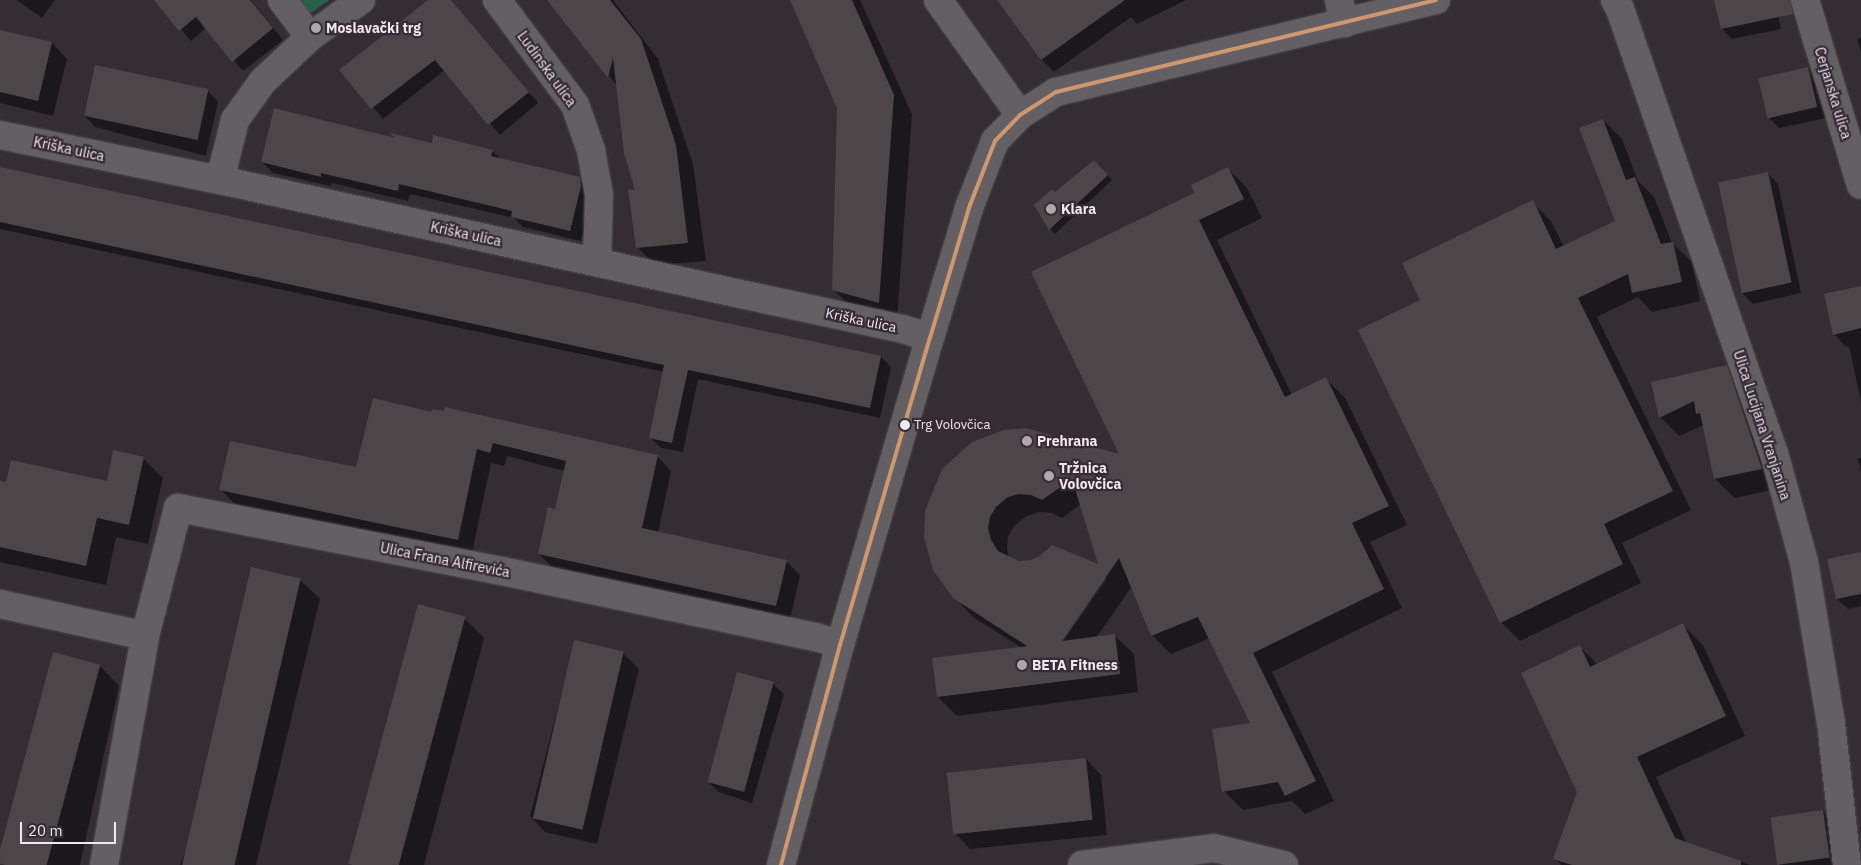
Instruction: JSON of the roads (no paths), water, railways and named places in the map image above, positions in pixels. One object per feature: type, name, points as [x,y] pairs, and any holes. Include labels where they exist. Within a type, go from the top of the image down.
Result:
[{"type":"street","points":[[282,0],[310,37]]},
{"type":"street","points":[[220,180],[235,120],[263,82],[310,37],[361,0]]},
{"type":"street","name":"Ludinska ulica","points":[[497,0],[575,105],[591,150],[599,196],[598,262]]},
{"type":"street","points":[[938,0],[1020,115]]},
{"type":"street","points":[[781,865],[840,645],[930,338],[970,205],[995,141],[1020,115],[1056,92],[1341,12],[1436,0]]},
{"type":"street","name":"Ulica Lucijana Vranjanina","points":[[1615,0],[1620,9],[1774,453],[1804,562],[1830,723],[1848,865]]},
{"type":"street","name":"Cerjanska ulica","points":[[1805,0],[1861,185]]},
{"type":"street","name":"Kriška ulica","points":[[0,135],[220,180],[598,262],[903,330],[930,338]]},
{"type":"street","name":"Ulica Frana Alfirevića","points":[[104,865],[145,636],[178,508],[502,571],[816,637],[840,645]]},
{"type":"street","points":[[0,604],[145,636]]},
{"type":"street","points":[[1082,865],[1214,848],[1284,865]]},
{"type":"place","name":"Moslavački trg","points":[[316,28]]},
{"type":"place","name":"Klara","points":[[1051,209]]},
{"type":"place","name":"Trg Volovčica","points":[[905,425]]},
{"type":"place","name":"Prehrana","points":[[1027,441]]},
{"type":"place","name":"Tržnica Volovčica","points":[[1049,476]]},
{"type":"place","name":"BETA Fitness","points":[[1022,665]]}]
